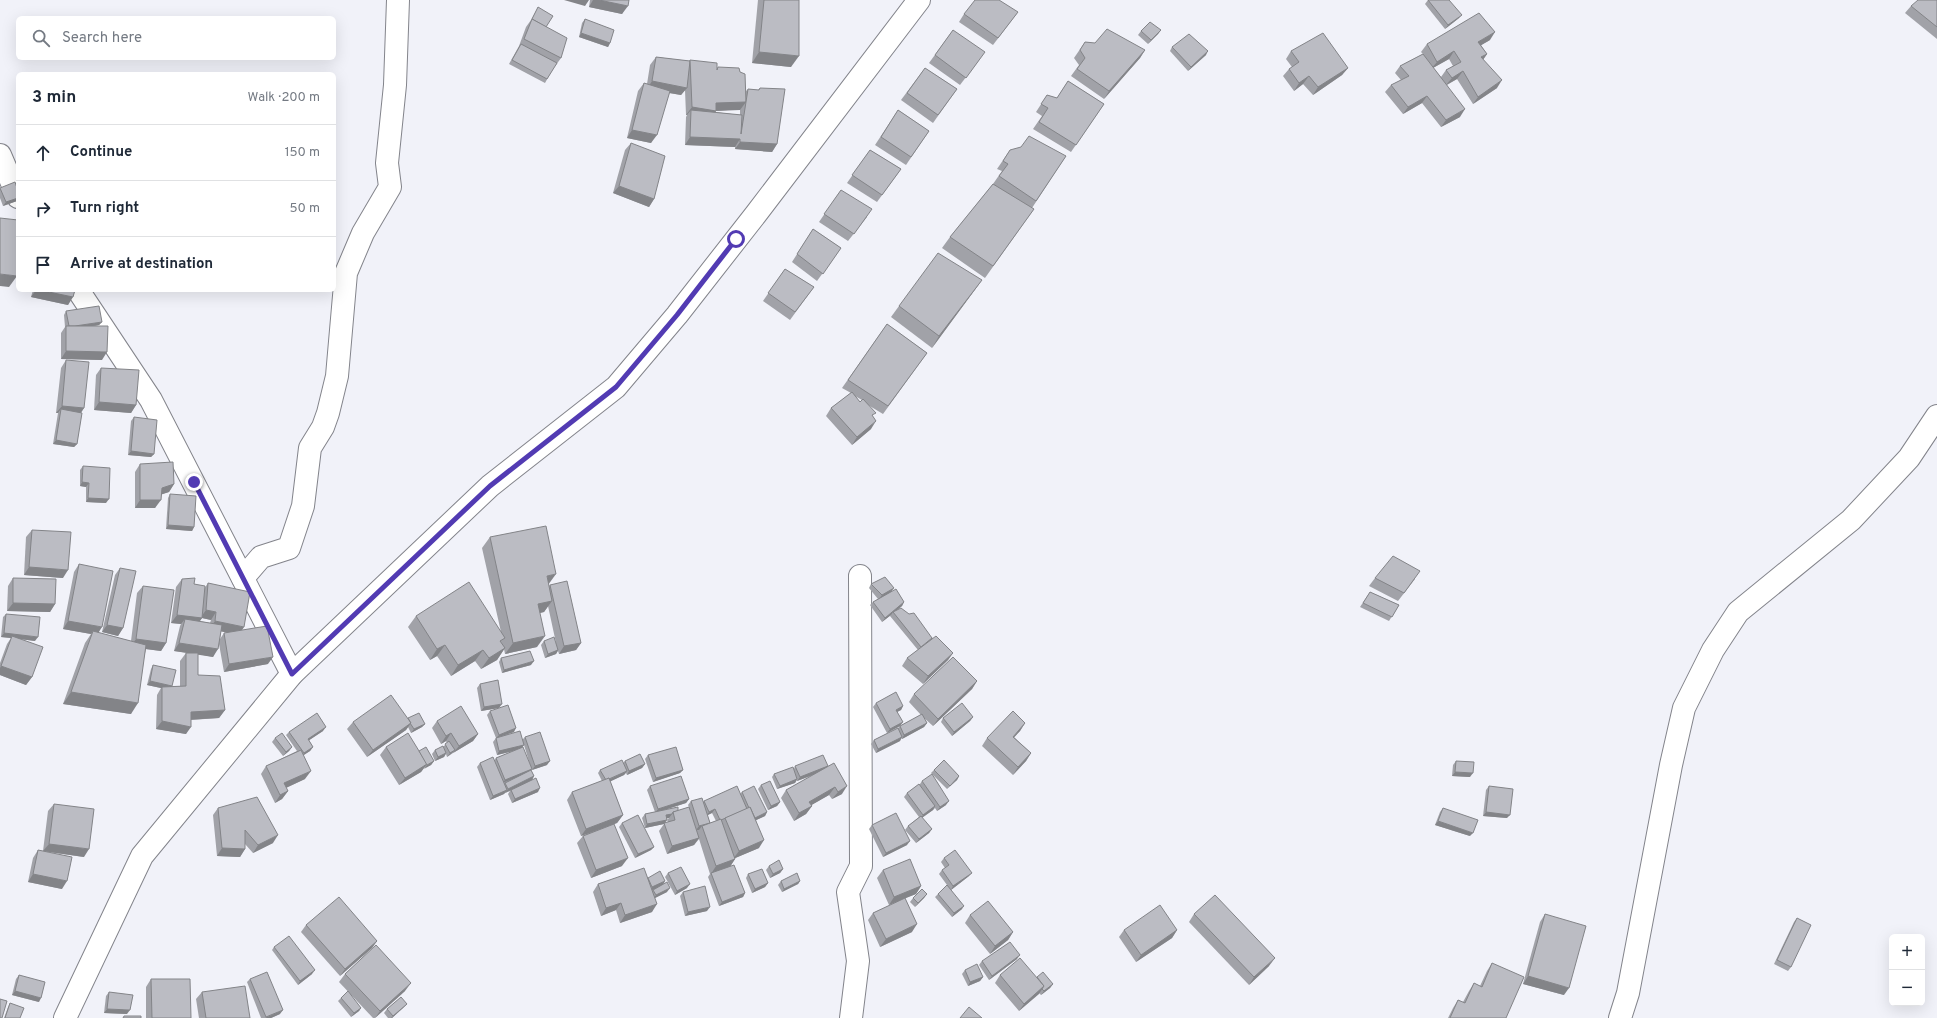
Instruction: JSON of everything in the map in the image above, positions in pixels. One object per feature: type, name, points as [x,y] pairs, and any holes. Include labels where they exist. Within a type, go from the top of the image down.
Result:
[{"type":"street","points":[[243,578],[261,557],[289,548],[302,506],[310,448],[323,427],[337,376],[346,273],[363,233],[390,187],[387,163],[395,85],[398,0]]},
{"type":"street","points":[[66,1018],[142,856],[292,674],[490,486],[616,387],[677,315],[919,0]]},
{"type":"street","points":[[0,155],[16,192]]},
{"type":"street","points":[[79,292],[152,400],[292,674]]},
{"type":"street","points":[[1620,1018],[1628,993],[1671,765],[1684,708],[1713,650],[1738,612],[1851,520],[1909,458],[1937,416]]},
{"type":"street","points":[[851,1018],[858,961],[848,892],[861,866],[860,576]]},
{"type":"building","points":[[599,0],[629,0],[628,6]]},
{"type":"building","points":[[764,0],[799,0],[799,56],[759,52]]},
{"type":"building","points":[[975,0],[999,0],[1018,12],[998,38],[964,14]]},
{"type":"building","points":[[1428,0],[1449,0],[1462,15],[1448,25]]},
{"type":"building","points":[[1918,0],[1937,0],[1937,27],[1911,6]]},
{"type":"building","points":[[538,7],[553,16],[546,27],[532,19]]},
{"type":"building","points":[[1479,13],[1495,32],[1478,42],[1487,54],[1481,57],[1502,80],[1478,97],[1463,71],[1452,78],[1446,70],[1461,62],[1454,51],[1437,62],[1427,44]]},
{"type":"building","points":[[532,19],[567,38],[561,58],[524,39]]},
{"type":"building","points":[[585,19],[614,30],[610,43],[581,33]]},
{"type":"building","points":[[1150,22],[1161,30],[1151,40],[1141,31]]},
{"type":"building","points":[[1107,29],[1145,50],[1109,91],[1077,69],[1085,58],[1080,50],[1085,42],[1095,43]]},
{"type":"building","points":[[953,30],[985,52],[966,78],[935,55]]},
{"type":"building","points":[[1323,33],[1348,68],[1318,87],[1309,76],[1299,83],[1289,69],[1299,62],[1291,51]]},
{"type":"building","points":[[1189,34],[1208,51],[1191,67],[1172,47]]},
{"type":"building","points":[[521,44],[557,63],[547,79],[512,60]]},
{"type":"building","points":[[1423,54],[1465,109],[1446,120],[1427,96],[1408,107],[1391,85],[1409,76],[1400,66]]},
{"type":"building","points":[[656,57],[690,61],[687,88],[652,81]]},
{"type":"building","points":[[690,60],[717,63],[717,70],[718,67],[739,68],[740,72],[745,74],[746,102],[716,103],[716,111],[692,107]]},
{"type":"building","points":[[925,68],[957,89],[938,115],[907,93]]},
{"type":"building","points":[[1068,81],[1104,104],[1076,145],[1039,122],[1048,108],[1041,104],[1047,95],[1057,98]]},
{"type":"building","points":[[644,83],[670,91],[657,135],[632,130]]},
{"type":"building","points":[[760,88],[785,89],[777,144],[740,142],[740,139],[690,137],[691,110],[742,115],[741,134],[748,89],[759,90]]},
{"type":"building","points":[[898,110],[929,131],[911,157],[881,137]]},
{"type":"building","points":[[1029,136],[1066,156],[1036,201],[999,176],[1008,164],[1003,161],[1010,150],[1021,147]]},
{"type":"building","points":[[631,143],[665,156],[654,199],[619,186]]},
{"type":"building","points":[[870,150],[901,169],[882,195],[852,175]]},
{"type":"building","points":[[15,182],[16,199],[6,202],[0,188]]},
{"type":"building","points":[[993,184],[1034,209],[993,266],[950,237]]},
{"type":"building","points":[[841,190],[872,209],[854,234],[824,214]]},
{"type":"building","points":[[0,218],[16,220],[16,276],[0,274]]},
{"type":"building","points":[[813,229],[841,248],[823,274],[797,254]]},
{"type":"building","points":[[938,253],[982,280],[939,336],[899,306]]},
{"type":"building","points":[[785,269],[814,287],[795,312],[768,293]]},
{"type":"building","points":[[49,292],[74,292],[73,297]]},
{"type":"building","points":[[99,306],[102,322],[69,326],[66,311]]},
{"type":"building","points":[[887,324],[927,353],[888,406],[848,380]]},
{"type":"building","points":[[66,326],[108,326],[107,352],[66,351]]},
{"type":"building","points":[[66,360],[89,362],[84,408],[62,406]]},
{"type":"building","points":[[101,368],[139,370],[136,405],[99,402]]},
{"type":"building","points":[[852,392],[860,402],[863,399],[876,413],[872,415],[876,421],[857,437],[831,408]]},
{"type":"building","points":[[61,409],[82,413],[77,444],[56,440]]},
{"type":"building","points":[[134,417],[157,420],[154,454],[131,451]]},
{"type":"building","points":[[173,462],[174,484],[162,488],[161,500],[140,500],[140,464]]},
{"type":"building","points":[[83,466],[110,468],[109,499],[88,498],[89,483],[82,482]]},
{"type":"building","points":[[170,494],[196,496],[194,527],[168,525]]},
{"type":"building","points":[[546,526],[556,574],[547,576],[552,601],[538,604],[545,636],[513,643],[490,537]]},
{"type":"building","points":[[32,530],[71,532],[68,570],[29,567]]},
{"type":"building","points":[[1393,556],[1420,571],[1404,593],[1375,578]]},
{"type":"building","points":[[79,564],[113,571],[102,627],[68,621]]},
{"type":"building","points":[[120,568],[136,571],[123,628],[107,625]]},
{"type":"building","points":[[885,577],[894,588],[882,595],[871,584]]},
{"type":"building","points":[[13,578],[56,579],[55,604],[13,603]]},
{"type":"building","points":[[195,578],[194,584],[205,586],[202,618],[177,615],[182,579]]},
{"type":"building","points":[[567,581],[581,643],[564,646],[550,585]]},
{"type":"building","points":[[469,582],[505,638],[500,641],[505,648],[489,658],[483,650],[458,665],[445,645],[437,649],[416,616]]},
{"type":"building","points":[[208,583],[250,592],[244,627],[215,621],[216,612],[206,610]]},
{"type":"building","points":[[143,586],[174,590],[166,643],[136,639]]},
{"type":"building","points":[[896,589],[904,602],[885,618],[873,602]]},
{"type":"building","points":[[1370,592],[1399,605],[1392,617],[1363,603]]},
{"type":"building","points":[[901,608],[909,614],[914,613],[932,638],[921,647],[893,612]]},
{"type":"building","points":[[6,614],[40,617],[38,637],[4,633]]},
{"type":"building","points":[[185,619],[222,625],[218,649],[179,643]]},
{"type":"building","points":[[267,626],[273,657],[229,664],[224,633]]},
{"type":"building","points":[[93,631],[146,645],[138,703],[71,692]]},
{"type":"building","points":[[12,636],[43,647],[32,677],[1,666]]},
{"type":"building","points":[[936,636],[953,653],[928,676],[907,658]]},
{"type":"building","points":[[554,637],[558,650],[548,654],[544,641]]},
{"type":"building","points":[[530,651],[534,661],[504,670],[501,658]]},
{"type":"building","points":[[186,653],[198,653],[198,675],[220,676],[225,710],[191,712],[191,727],[162,721],[162,687],[186,686]]},
{"type":"building","points":[[953,657],[977,681],[938,719],[914,694]]},
{"type":"building","points":[[153,665],[176,670],[172,686],[150,681]]},
{"type":"building","points":[[498,680],[502,704],[484,707],[480,684]]},
{"type":"building","points":[[896,692],[903,706],[896,710],[903,722],[890,729],[876,703]]},
{"type":"building","points":[[391,695],[411,723],[373,750],[353,722]]},
{"type":"building","points":[[962,703],[973,717],[954,732],[943,718]]},
{"type":"building","points":[[508,705],[516,728],[499,735],[490,711]]},
{"type":"building","points":[[461,706],[478,734],[459,746],[451,733],[446,736],[437,721]]},
{"type":"building","points":[[1013,711],[1025,723],[1013,737],[1031,753],[1018,767],[987,738]]},
{"type":"building","points":[[317,713],[326,727],[308,739],[313,747],[304,753],[289,732]]},
{"type":"building","points":[[419,713],[425,724],[414,729],[408,718]]},
{"type":"building","points":[[922,714],[927,723],[904,735],[900,726]]},
{"type":"building","points":[[898,728],[902,737],[878,749],[874,740]]},
{"type":"building","points":[[520,731],[524,745],[499,751],[496,738]]},
{"type":"building","points":[[540,732],[550,761],[535,766],[525,737]]},
{"type":"building","points":[[282,733],[292,747],[286,752],[275,738]]},
{"type":"building","points":[[408,733],[427,764],[405,778],[386,747]]},
{"type":"building","points":[[449,741],[455,750],[450,753],[445,744]]},
{"type":"building","points":[[443,746],[446,753],[438,757],[435,750]]},
{"type":"building","points":[[426,747],[434,761],[427,765],[419,751]]},
{"type":"building","points":[[523,747],[532,769],[505,780],[496,758]]},
{"type":"building","points":[[676,747],[683,770],[656,778],[648,755]]},
{"type":"building","points":[[301,750],[311,771],[284,783],[288,791],[280,795],[266,766]]},
{"type":"building","points":[[640,754],[645,764],[629,771],[625,761]]},
{"type":"building","points":[[823,755],[828,766],[800,777],[795,766]]},
{"type":"building","points":[[493,757],[507,790],[493,796],[480,763]]},
{"type":"building","points":[[622,760],[627,771],[606,780],[600,770]]},
{"type":"building","points":[[944,760],[959,776],[950,786],[934,770]]},
{"type":"building","points":[[1456,761],[1474,762],[1473,773],[1455,772]]},
{"type":"building","points":[[834,763],[847,786],[838,792],[835,787],[809,802],[812,806],[799,813],[786,790]]},
{"type":"building","points":[[793,767],[797,779],[780,786],[774,774]]},
{"type":"building","points":[[531,770],[534,776],[508,789],[505,783]]},
{"type":"building","points":[[932,774],[949,801],[940,807],[922,781]]},
{"type":"building","points":[[681,776],[689,799],[658,809],[650,786]]},
{"type":"building","points":[[536,778],[540,788],[515,799],[511,790]]},
{"type":"building","points":[[609,778],[623,815],[586,829],[572,792]]},
{"type":"building","points":[[770,781],[780,802],[771,806],[761,785]]},
{"type":"building","points":[[919,784],[935,806],[923,815],[907,793]]},
{"type":"building","points":[[737,786],[747,809],[721,820],[715,809],[709,812],[704,801]]},
{"type":"building","points":[[754,786],[767,812],[755,818],[742,792]]},
{"type":"building","points":[[1489,786],[1513,789],[1510,815],[1486,812]]},
{"type":"building","points":[[257,797],[278,835],[258,845],[245,830],[245,849],[222,848],[218,808]]},
{"type":"building","points":[[702,798],[710,823],[699,826],[691,801]]},
{"type":"building","points":[[54,804],[94,809],[89,849],[49,844]]},
{"type":"building","points":[[678,807],[678,811],[666,815],[667,820],[647,824],[645,814]]},
{"type":"building","points":[[689,807],[699,838],[672,846],[664,823],[675,820],[673,812]]},
{"type":"building","points":[[750,807],[764,840],[739,851],[725,818]]},
{"type":"building","points":[[1443,808],[1478,820],[1473,833],[1438,821]]},
{"type":"building","points":[[896,813],[910,841],[886,853],[872,825]]},
{"type":"building","points":[[638,815],[654,847],[638,854],[622,823]]},
{"type":"building","points":[[921,816],[932,829],[919,839],[908,826]]},
{"type":"building","points":[[721,819],[735,859],[716,866],[702,826]]},
{"type":"building","points":[[614,824],[628,858],[596,870],[583,836]]},
{"type":"building","points":[[38,850],[72,857],[67,881],[33,874]]},
{"type":"building","points":[[955,850],[972,873],[953,886],[942,870],[949,865],[944,858]]},
{"type":"building","points":[[910,859],[921,886],[894,897],[883,870]]},
{"type":"building","points":[[779,860],[783,869],[773,874],[769,866]]},
{"type":"building","points":[[734,865],[745,893],[722,902],[711,873]]},
{"type":"building","points":[[681,867],[690,884],[677,891],[668,873]]},
{"type":"building","points":[[644,868],[657,904],[625,915],[621,903],[606,908],[598,884]]},
{"type":"building","points":[[762,869],[768,883],[755,889],[748,874]]},
{"type":"building","points":[[660,871],[665,881],[652,887],[648,878]]},
{"type":"building","points":[[797,873],[800,881],[784,889],[781,881]]},
{"type":"building","points":[[667,882],[670,888],[656,895],[653,890]]},
{"type":"building","points":[[947,885],[964,906],[954,913],[938,894]]},
{"type":"building","points":[[705,886],[710,907],[688,912],[683,892]]},
{"type":"building","points":[[922,889],[927,894],[918,903],[913,898]]},
{"type":"building","points":[[1215,895],[1275,958],[1254,977],[1194,914]]},
{"type":"building","points":[[339,897],[377,941],[345,969],[306,925]]},
{"type":"building","points":[[905,898],[917,924],[886,939],[873,913]]},
{"type":"building","points":[[988,901],[1013,932],[995,946],[970,915]]},
{"type":"building","points":[[1160,905],[1177,930],[1141,955],[1124,930]]},
{"type":"building","points":[[1545,914],[1586,926],[1569,988],[1528,976]]},
{"type":"building","points":[[1797,918],[1811,925],[1791,967],[1777,960]]},
{"type":"building","points":[[289,936],[315,970],[300,981],[274,947]]},
{"type":"building","points":[[1010,942],[1020,955],[992,976],[982,961]]},
{"type":"building","points":[[376,945],[411,983],[380,1011],[345,974]]},
{"type":"building","points":[[1020,958],[1044,986],[1024,1004],[1000,975]]},
{"type":"building","points":[[1492,963],[1524,977],[1506,1018],[1450,1018],[1458,1000],[1465,1003],[1474,983],[1482,987]]},
{"type":"building","points":[[977,964],[983,977],[970,982],[965,970]]},
{"type":"building","points":[[267,972],[283,1010],[266,1017],[250,979]]},
{"type":"building","points":[[1043,972],[1053,984],[1044,991],[1042,989],[1044,986],[1037,977]]},
{"type":"building","points":[[19,975],[45,982],[41,998],[15,991]]},
{"type":"building","points":[[151,979],[190,979],[191,1018],[152,1018]]},
{"type":"building","points":[[245,986],[250,1018],[206,1018],[202,992]]},
{"type":"building","points":[[348,991],[361,1008],[354,1013],[341,998]]},
{"type":"building","points":[[109,992],[133,995],[130,1010],[107,1009]]},
{"type":"building","points":[[401,997],[407,1004],[393,1016],[387,1009]]},
{"type":"building","points":[[0,999],[7,1001],[2,1018],[0,1018]]},
{"type":"building","points":[[10,1003],[24,1008],[20,1018],[5,1018]]},
{"type":"building","points":[[969,1007],[982,1018],[960,1018]]},
{"type":"building","points":[[124,1016],[141,1016],[141,1018],[123,1018]]},
{"type":"route","points":[[194,482],[292,674],[490,486],[616,387],[677,315],[736,239]]}]
